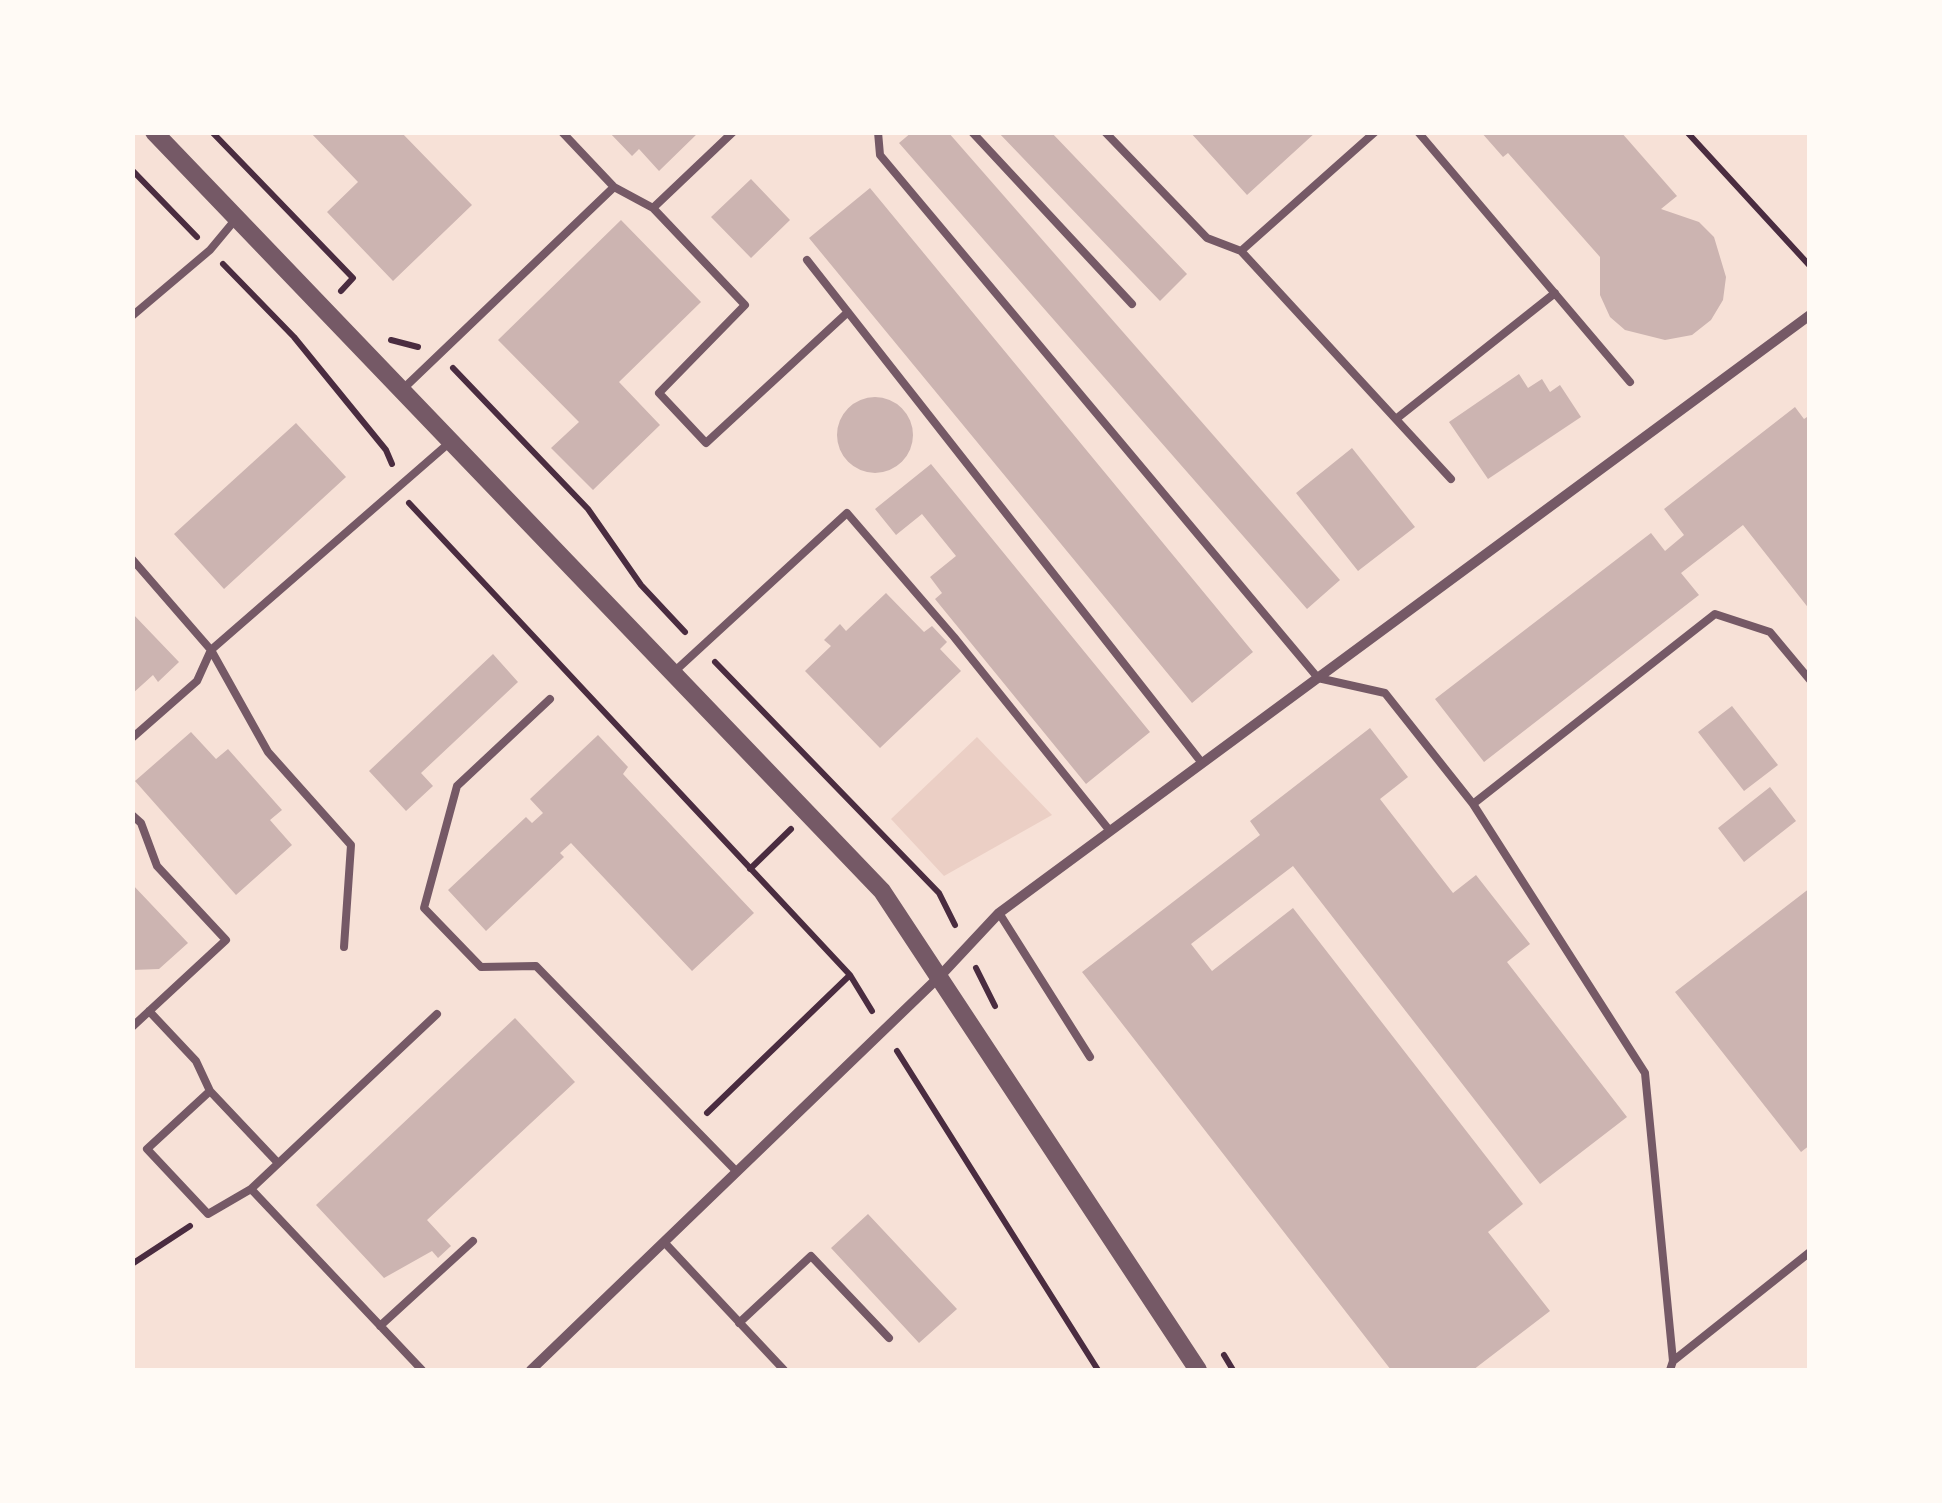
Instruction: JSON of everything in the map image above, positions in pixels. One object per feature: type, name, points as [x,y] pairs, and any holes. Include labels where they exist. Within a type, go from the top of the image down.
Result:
[{"type":"street","points":[[154,132],[882,891],[942,975],[1198,1370]]},
{"type":"street","points":[[532,1370],[942,975],[999,913],[1810,314]]},
{"type":"lane","points":[[562,132],[614,186],[652,208],[744,305],[660,392],[706,443],[848,312]]},
{"type":"lane","points":[[652,208],[733,132]]},
{"type":"lane","points":[[878,132],[880,155],[1318,678],[1385,693],[1474,804],[1645,1072],[1671,1366]]},
{"type":"lane","points":[[972,132],[1132,304]]},
{"type":"lane","points":[[1105,132],[1207,238],[1241,251],[1451,478]]},
{"type":"lane","points":[[1241,251],[1375,132]]},
{"type":"lane","points":[[1418,132],[1630,382]]},
{"type":"lane","points":[[400,391],[614,186]]},
{"type":"lane","points":[[132,316],[210,250],[237,218]]},
{"type":"lane","points":[[807,260],[1202,764]]},
{"type":"lane","points":[[1396,419],[1554,294]]},
{"type":"lane","points":[[132,738],[197,681],[211,650],[450,442]]},
{"type":"lane","points":[[674,672],[847,513],[954,636],[1110,831]]},
{"type":"lane","points":[[132,558],[211,650],[268,752],[350,845],[344,947]]},
{"type":"lane","points":[[1474,804],[1715,614],[1770,632],[1810,680]]},
{"type":"lane","points":[[550,699],[456,786],[424,908],[482,967],[536,966],[736,1172]]},
{"type":"lane","points":[[132,814],[157,866],[226,940],[132,1027]]},
{"type":"lane","points":[[999,913],[1090,1058]]},
{"type":"lane","points":[[149,1012],[196,1061],[210,1090],[278,1163]]},
{"type":"lane","points":[[210,1090],[148,1149],[208,1214],[251,1189],[437,1014]]},
{"type":"lane","points":[[251,1189],[422,1370]]},
{"type":"lane","points":[[380,1326],[472,1241]]},
{"type":"lane","points":[[664,1242],[784,1370]]},
{"type":"lane","points":[[1671,1366],[1810,1252]]},
{"type":"lane","points":[[739,1323],[812,1256],[889,1338]]},
{"type":"path","points":[[212,132],[354,278]]},
{"type":"path","points":[[1687,132],[1810,266]]},
{"type":"path","points":[[132,170],[305,351],[386,450],[411,508],[850,975],[1098,1370]]},
{"type":"path","points":[[340,292],[350,304]]},
{"type":"path","points":[[383,338],[438,353],[588,509],[640,586],[939,893],[967,949]]},
{"type":"path","points":[[692,1127],[850,975]]},
{"type":"path","points":[[132,1264],[208,1214]]},
{"type":"shaded area","points":[[977,737],[1052,815],[944,876],[891,819]]},
{"type":"building","points":[[310,132],[401,132],[472,205],[393,281],[327,212],[358,182]]},
{"type":"building","points":[[609,132],[699,132],[659,171],[639,149],[632,156]]},
{"type":"building","points":[[912,132],[948,132],[1340,580],[1307,609],[899,143]]},
{"type":"building","points":[[998,132],[1051,132],[1187,274],[1160,301]]},
{"type":"building","points":[[1190,132],[1316,132],[1247,195]]},
{"type":"building","points":[[1481,132],[1621,132],[1677,196],[1661,209],[1699,222],[1714,237],[1726,277],[1723,300],[1711,320],[1692,335],[1665,340],[1625,330],[1610,317],[1600,295],[1600,257],[1508,153],[1503,157]]},
{"type":"building","points":[[751,179],[790,220],[751,258],[711,217]]},
{"type":"building","points":[[870,188],[1253,652],[1192,703],[809,238]]},
{"type":"building","points":[[621,220],[701,302],[619,382],[660,425],[593,490],[551,448],[579,422],[498,340]]},
{"type":"building","points":[[1519,374],[1528,388],[1542,379],[1550,392],[1560,385],[1581,417],[1488,479],[1449,422]]},
{"type":"building","points":[[875,397],[902,408],[913,435],[902,462],[875,473],[848,462],[837,435],[848,408]]},
{"type":"building","points":[[1795,407],[1804,419],[1810,415],[1810,610],[1743,525],[1681,573],[1699,595],[1484,762],[1435,699],[1651,533],[1665,551],[1684,535],[1664,509]]},
{"type":"building","points":[[296,423],[346,477],[224,589],[174,534]]},
{"type":"building","points":[[1352,448],[1415,527],[1358,571],[1296,493]]},
{"type":"building","points":[[931,464],[1150,732],[1086,784],[935,599],[942,593],[930,577],[956,556],[922,514],[896,535],[875,509]]},
{"type":"building","points":[[886,593],[924,632],[932,626],[947,642],[940,649],[961,671],[880,748],[805,671],[831,646],[824,640],[840,624],[846,631]]},
{"type":"building","points":[[132,613],[179,662],[158,682],[153,675],[132,694]]},
{"type":"building","points":[[493,654],[518,682],[421,773],[433,786],[406,811],[369,771]]},
{"type":"building","points":[[1732,706],[1778,765],[1744,791],[1698,732]]},
{"type":"building","points":[[1370,728],[1408,777],[1380,799],[1453,893],[1476,875],[1530,944],[1507,962],[1627,1117],[1540,1184],[1293,866],[1191,944],[1212,971],[1293,908],[1523,1204],[1488,1232],[1550,1311],[1473,1370],[1391,1370],[1082,972],[1260,835],[1250,821]]},
{"type":"building","points":[[191,732],[216,759],[228,749],[282,810],[270,820],[292,845],[236,895],[135,781]]},
{"type":"building","points":[[598,735],[628,767],[623,774],[754,913],[692,971],[571,843],[560,853],[564,857],[486,931],[448,890],[526,817],[532,823],[543,813],[530,799]]},
{"type":"building","points":[[1770,787],[1796,821],[1744,862],[1718,828]]},
{"type":"building","points":[[132,884],[188,943],[159,969],[132,970]]},
{"type":"building","points":[[1810,888],[1810,1145],[1801,1152],[1675,992]]},
{"type":"building","points":[[515,1018],[575,1082],[427,1220],[451,1246],[438,1258],[432,1251],[384,1278],[316,1205]]},
{"type":"building","points":[[868,1214],[957,1309],[919,1343],[831,1248]]}]
